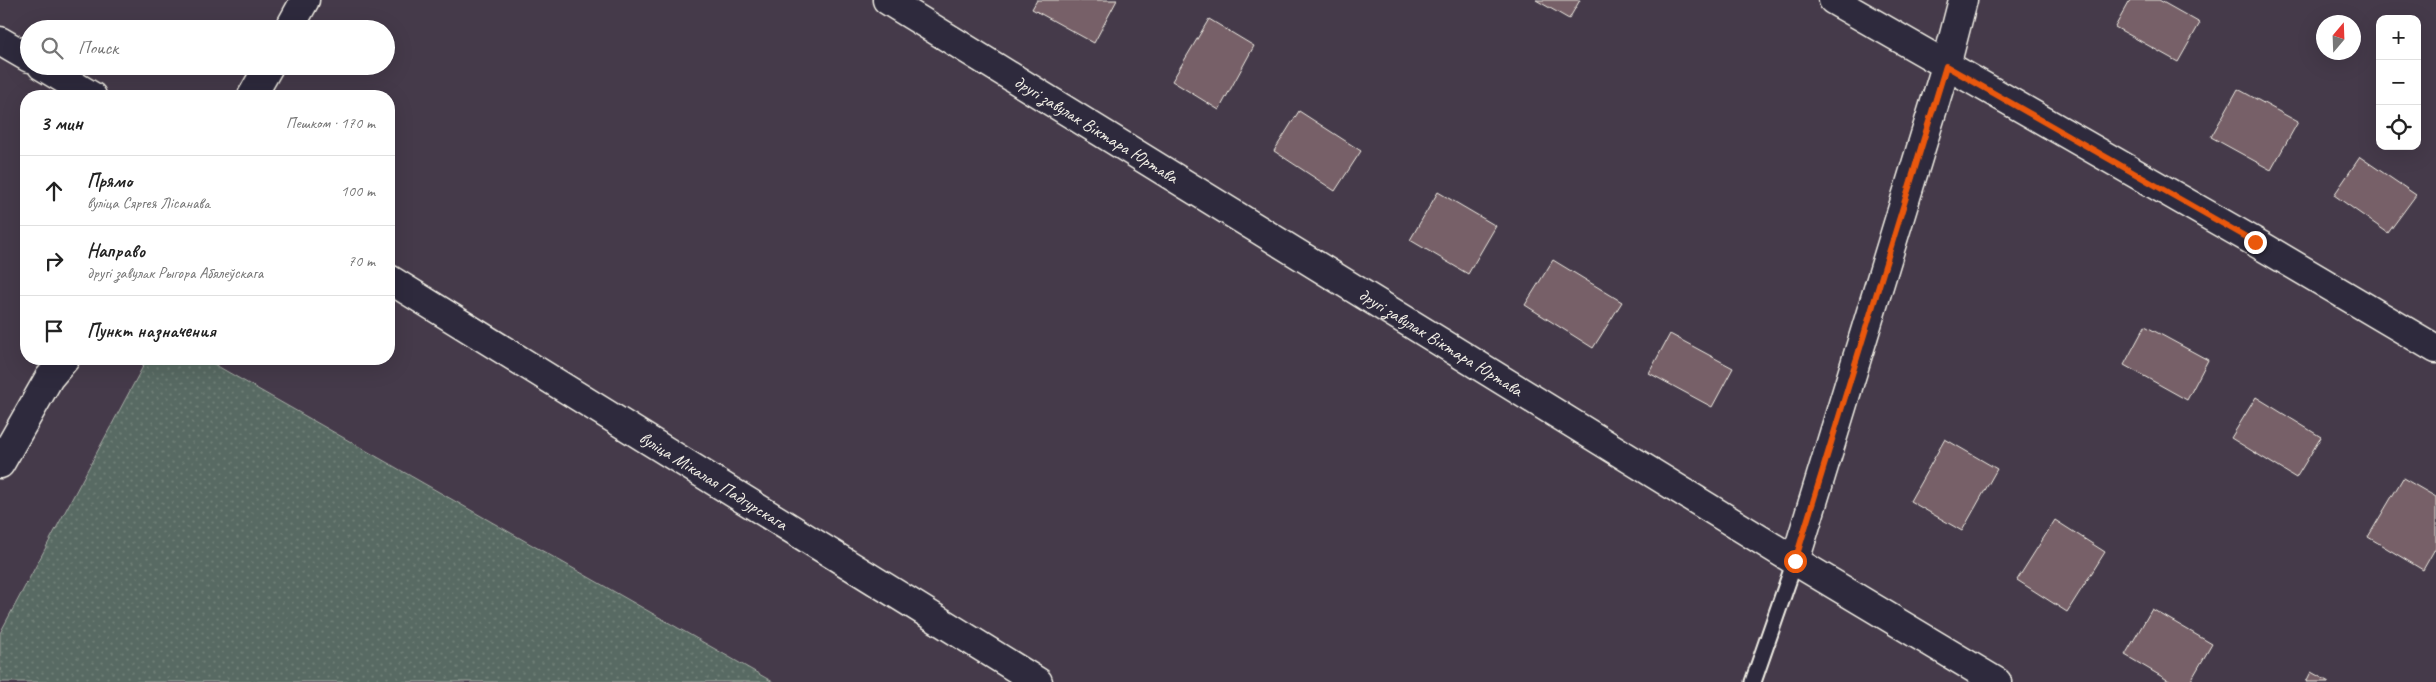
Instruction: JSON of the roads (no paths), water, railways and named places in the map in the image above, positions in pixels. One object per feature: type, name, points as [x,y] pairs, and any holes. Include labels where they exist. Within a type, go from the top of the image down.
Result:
[{"type":"street","points":[[294,20],[305,0]]},
{"type":"street","name":"другі завулак Віктара Юртава","points":[[887,0],[1795,561],[1997,682]]},
{"type":"street","points":[[1833,0],[2255,242],[2436,349]]},
{"type":"street","points":[[1795,561],[1946,66],[1963,0]]},
{"type":"street","points":[[0,40],[20,52]]},
{"type":"street","points":[[57,75],[82,90]]},
{"type":"street","points":[[255,90],[264,75]]},
{"type":"street","name":"вуліца Мікалая Падгурскага","points":[[395,283],[1038,682]]},
{"type":"street","points":[[0,464],[49,378],[60,365]]},
{"type":"lane","points":[[1753,682],[1795,561]]}]
